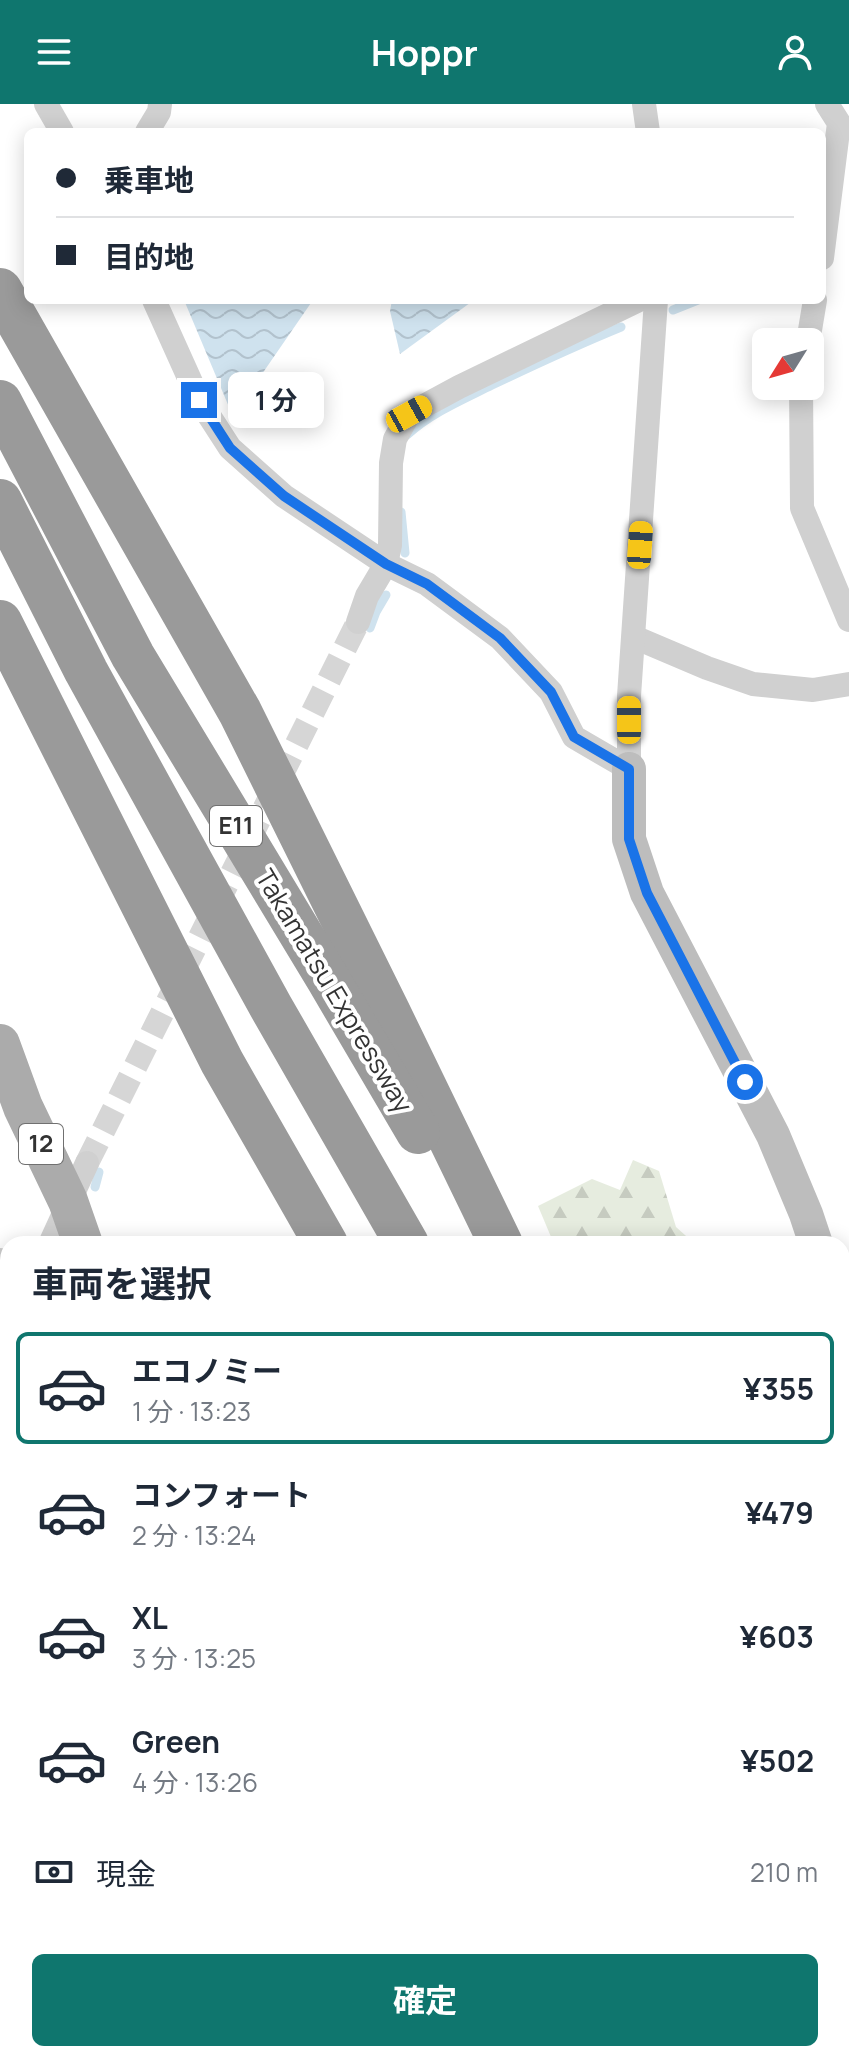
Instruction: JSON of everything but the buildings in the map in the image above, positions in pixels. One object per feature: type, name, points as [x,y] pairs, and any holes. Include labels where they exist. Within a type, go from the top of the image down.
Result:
[{"type":"highway","points":[[0,290],[240,712],[497,1236]]},
{"type":"highway","name":"Takamatsu Expressway","points":[[0,402],[133,656],[478,1236]]},
{"type":"highway","name":"E11","points":[[0,501],[94,685],[271,1007],[402,1236]]},
{"type":"highway","points":[[0,622],[222,1062],[321,1236]]},
{"type":"main road","name":"12","points":[[2,1054],[23,1107],[68,1201],[80,1236]]},
{"type":"street","points":[[46,104],[60,128]]},
{"type":"street","points":[[149,128],[160,104]]},
{"type":"street","points":[[644,104],[647,128]]},
{"type":"street","points":[[827,104],[839,123],[830,242]]},
{"type":"street","points":[[156,304],[199,400],[230,448],[284,496],[386,564],[427,584],[500,638],[551,692],[574,737],[629,769]]},
{"type":"street","points":[[358,622],[367,596],[386,564],[390,545],[391,463],[395,439],[409,414],[631,304]]},
{"type":"street","points":[[656,304],[629,696],[629,839],[647,893],[773,1135],[813,1236]]},
{"type":"street","points":[[810,328],[814,304]]},
{"type":"street","points":[[801,400],[802,508],[849,620]]},
{"type":"street","points":[[634,637],[753,684],[813,690],[849,684]]},
{"type":"street","points":[[53,1236],[87,1163]]},
{"type":"green space","points":[[633,1160],[659,1171],[676,1227],[686,1236],[551,1236],[538,1206],[592,1179],[620,1190]]},
{"type":"water","points":[[186,304],[310,304],[262,374],[247,410],[229,407]]},
{"type":"water","points":[[391,304],[469,304],[400,354],[390,311]]},
{"type":"waterway","points":[[673,310],[688,304]]},
{"type":"waterway","points":[[407,435],[458,402],[621,327]]},
{"type":"waterway","points":[[401,512],[405,553]]},
{"type":"waterway","points":[[370,628],[386,595]]},
{"type":"waterway","points":[[95,1187],[99,1172]]},
{"type":"tunnel","points":[[87,1163],[358,622]]},
{"type":"route","points":[[199,400],[230,448],[284,496],[386,564],[427,584],[500,638],[551,692],[574,737],[629,769],[629,839],[647,893],[745,1082]]}]
